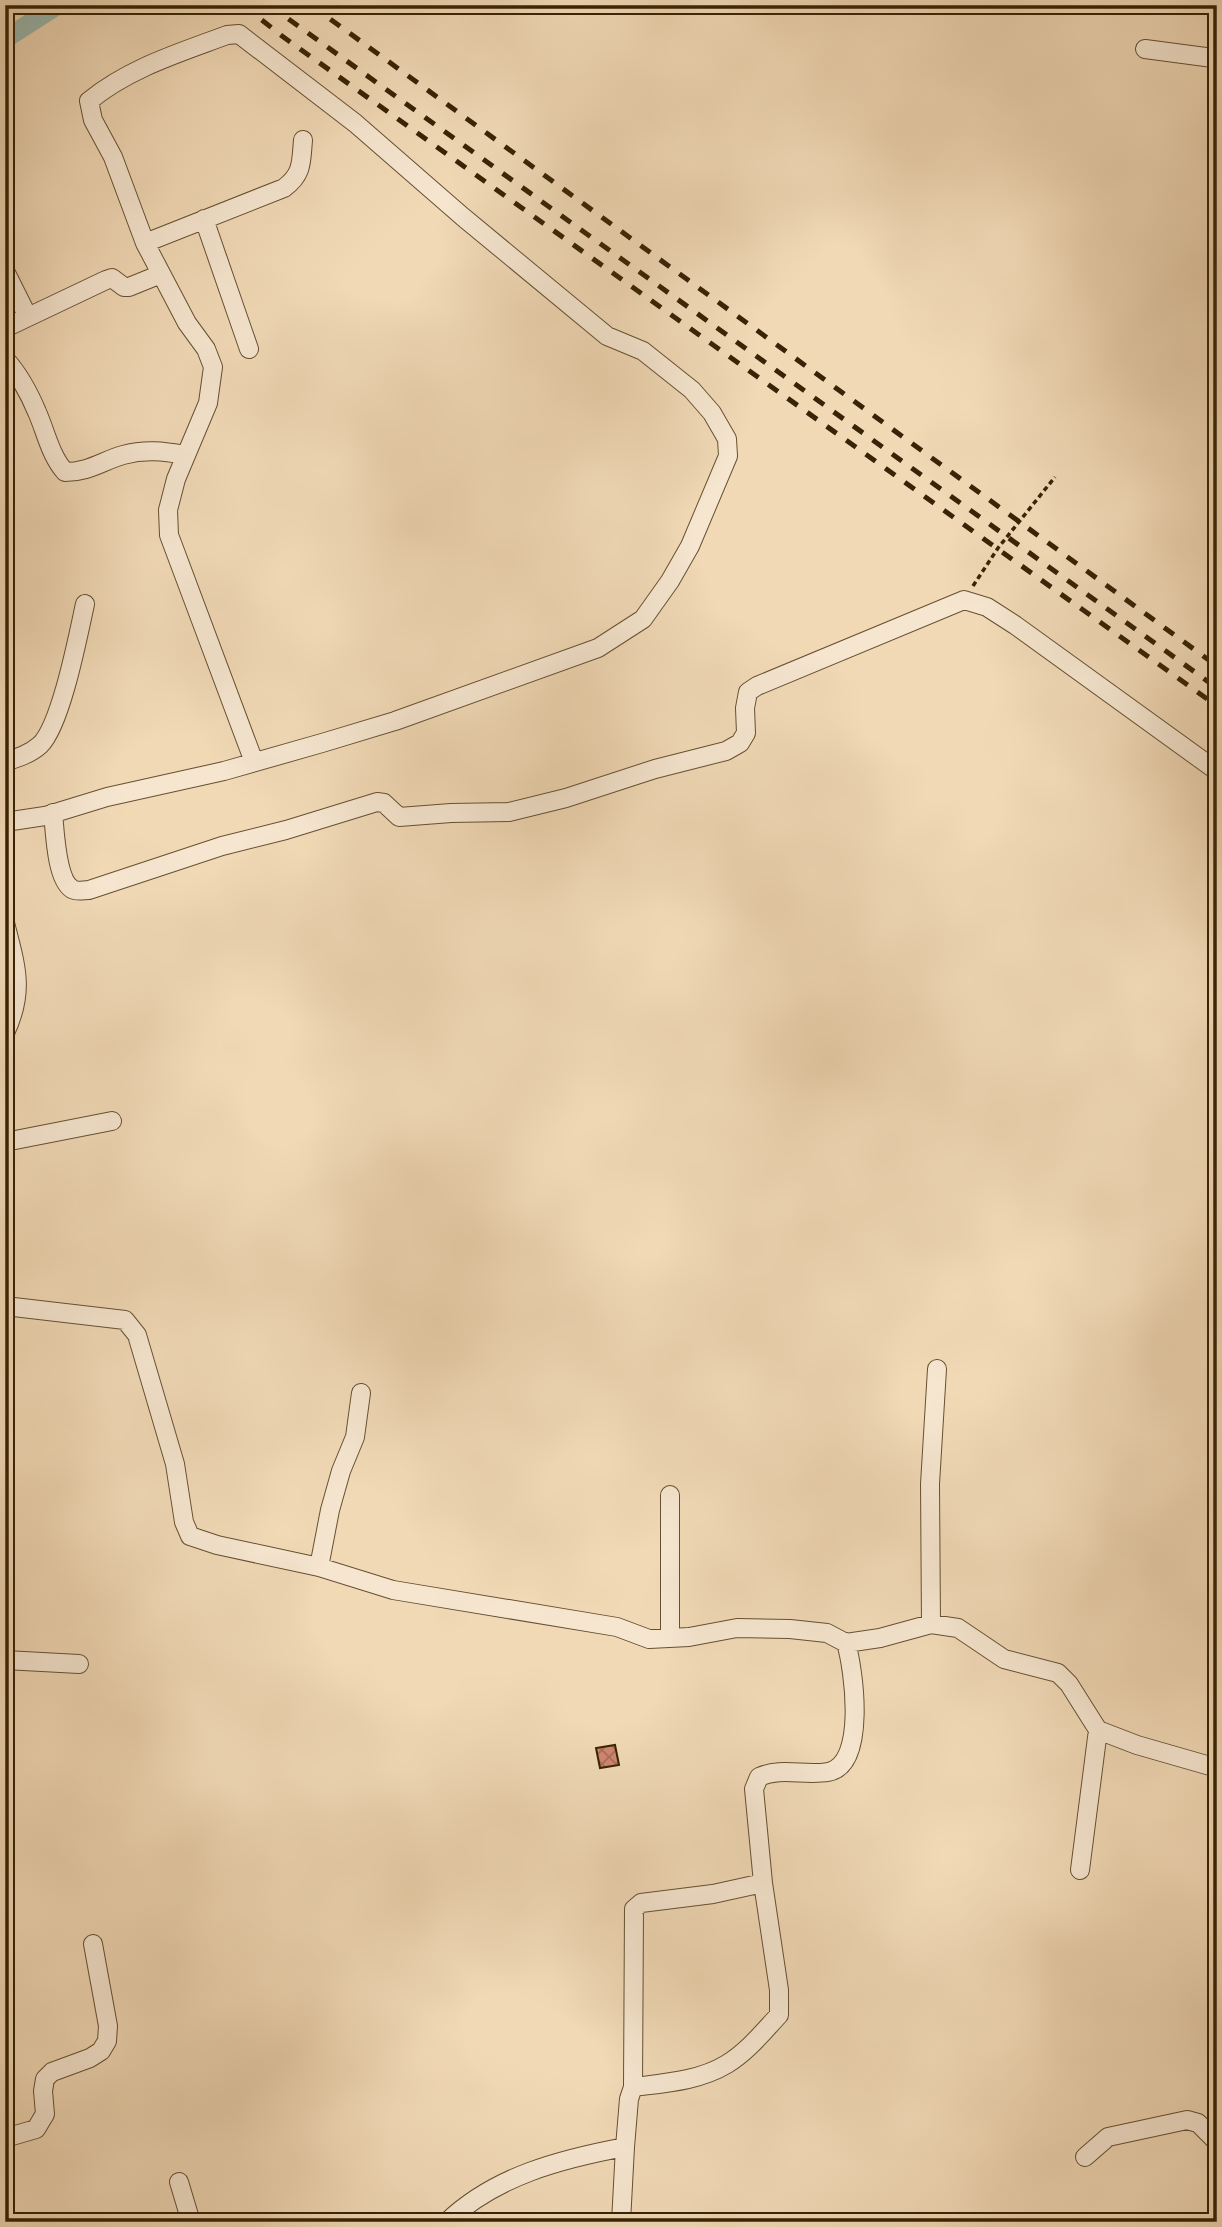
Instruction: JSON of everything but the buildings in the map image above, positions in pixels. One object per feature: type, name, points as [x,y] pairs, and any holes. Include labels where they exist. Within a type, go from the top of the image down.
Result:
[{"type":"street","points":[[5,822],[53,813],[107,797],[254,762],[395,721],[597,648],[643,619],[670,581],[690,546],[728,456],[727,439],[712,413],[692,390],[643,351],[607,336],[355,123],[239,34],[227,35],[153,63],[109,85],[89,100],[93,120],[113,157],[145,243],[187,323],[206,349],[213,367],[208,403],[199,429],[184,455],[168,510],[169,535],[254,762]]},
{"type":"street","points":[[1145,49],[1213,58],[1217,62]]},
{"type":"street","points":[[145,243],[284,188],[295,180],[300,171],[303,140]]},
{"type":"street","points":[[204,219],[249,349]]},
{"type":"street","points":[[5,271],[28,317]]},
{"type":"street","points":[[5,328],[106,280],[112,278],[124,287],[129,287],[161,274]]},
{"type":"street","points":[[5,359],[15,370],[36,410],[55,461],[65,472],[80,472],[123,455],[153,449],[184,455]]},
{"type":"street","points":[[53,813],[61,869],[68,886],[75,891],[89,890],[222,846],[377,802],[384,803],[399,817],[509,812],[566,798],[654,769],[726,751],[740,743],[746,733],[745,708],[748,692],[757,686],[964,600],[987,607],[1015,625],[1217,771]]},
{"type":"street","points":[[5,762],[40,746],[51,730],[73,658],[85,604]]},
{"type":"street","points":[[5,923],[19,991],[15,1013],[5,1033]]},
{"type":"street","points":[[5,1142],[112,1121]]},
{"type":"street","points":[[5,1306],[125,1320],[137,1335],[175,1464],[184,1522],[190,1536],[217,1545],[319,1567],[393,1590],[476,1606],[576,1619],[617,1627],[649,1639],[689,1637],[737,1628],[790,1629],[827,1633],[846,1643],[931,1624],[958,1628],[1004,1659],[1058,1673],[1069,1685],[1098,1730],[1137,1745],[1217,1768]]},
{"type":"street","points":[[931,1624],[930,1484],[937,1369]]},
{"type":"street","points":[[319,1567],[330,1510],[341,1471],[355,1437],[361,1392]]},
{"type":"street","points":[[670,1494],[670,1638]]},
{"type":"street","points":[[633,2087],[686,2080],[726,2065],[748,2048],[779,2015],[779,1990],[763,1883],[754,1789],[759,1777],[771,1772],[830,1772],[841,1766],[850,1751],[854,1725],[853,1665],[846,1643]]},
{"type":"street","points":[[5,1660],[79,1664]]},
{"type":"street","points":[[1080,1870],[1098,1730]]},
{"type":"street","points":[[621,2222],[629,2099],[633,2087],[634,1909],[641,1903],[713,1894],[763,1883]]},
{"type":"street","points":[[5,2138],[36,2129],[45,2114],[45,2079],[52,2072],[90,2058],[101,2050],[107,2041],[108,2026],[93,1944]]},
{"type":"street","points":[[1085,2157],[1108,2137],[1187,2120],[1198,2123],[1217,2142]]},
{"type":"street","points":[[447,2222],[477,2197],[525,2173],[577,2156],[625,2147]]},
{"type":"street","points":[[179,2182],[191,2222]]},
{"type":"path","points":[[964,600],[998,548],[1055,477]]},
{"type":"waterway","points":[[5,39],[58,5]]},
{"type":"railway","points":[[243,5],[282,36],[1217,706]]},
{"type":"railway","points":[[269,5],[1217,688]]},
{"type":"railway","points":[[311,5],[1217,666]]}]
